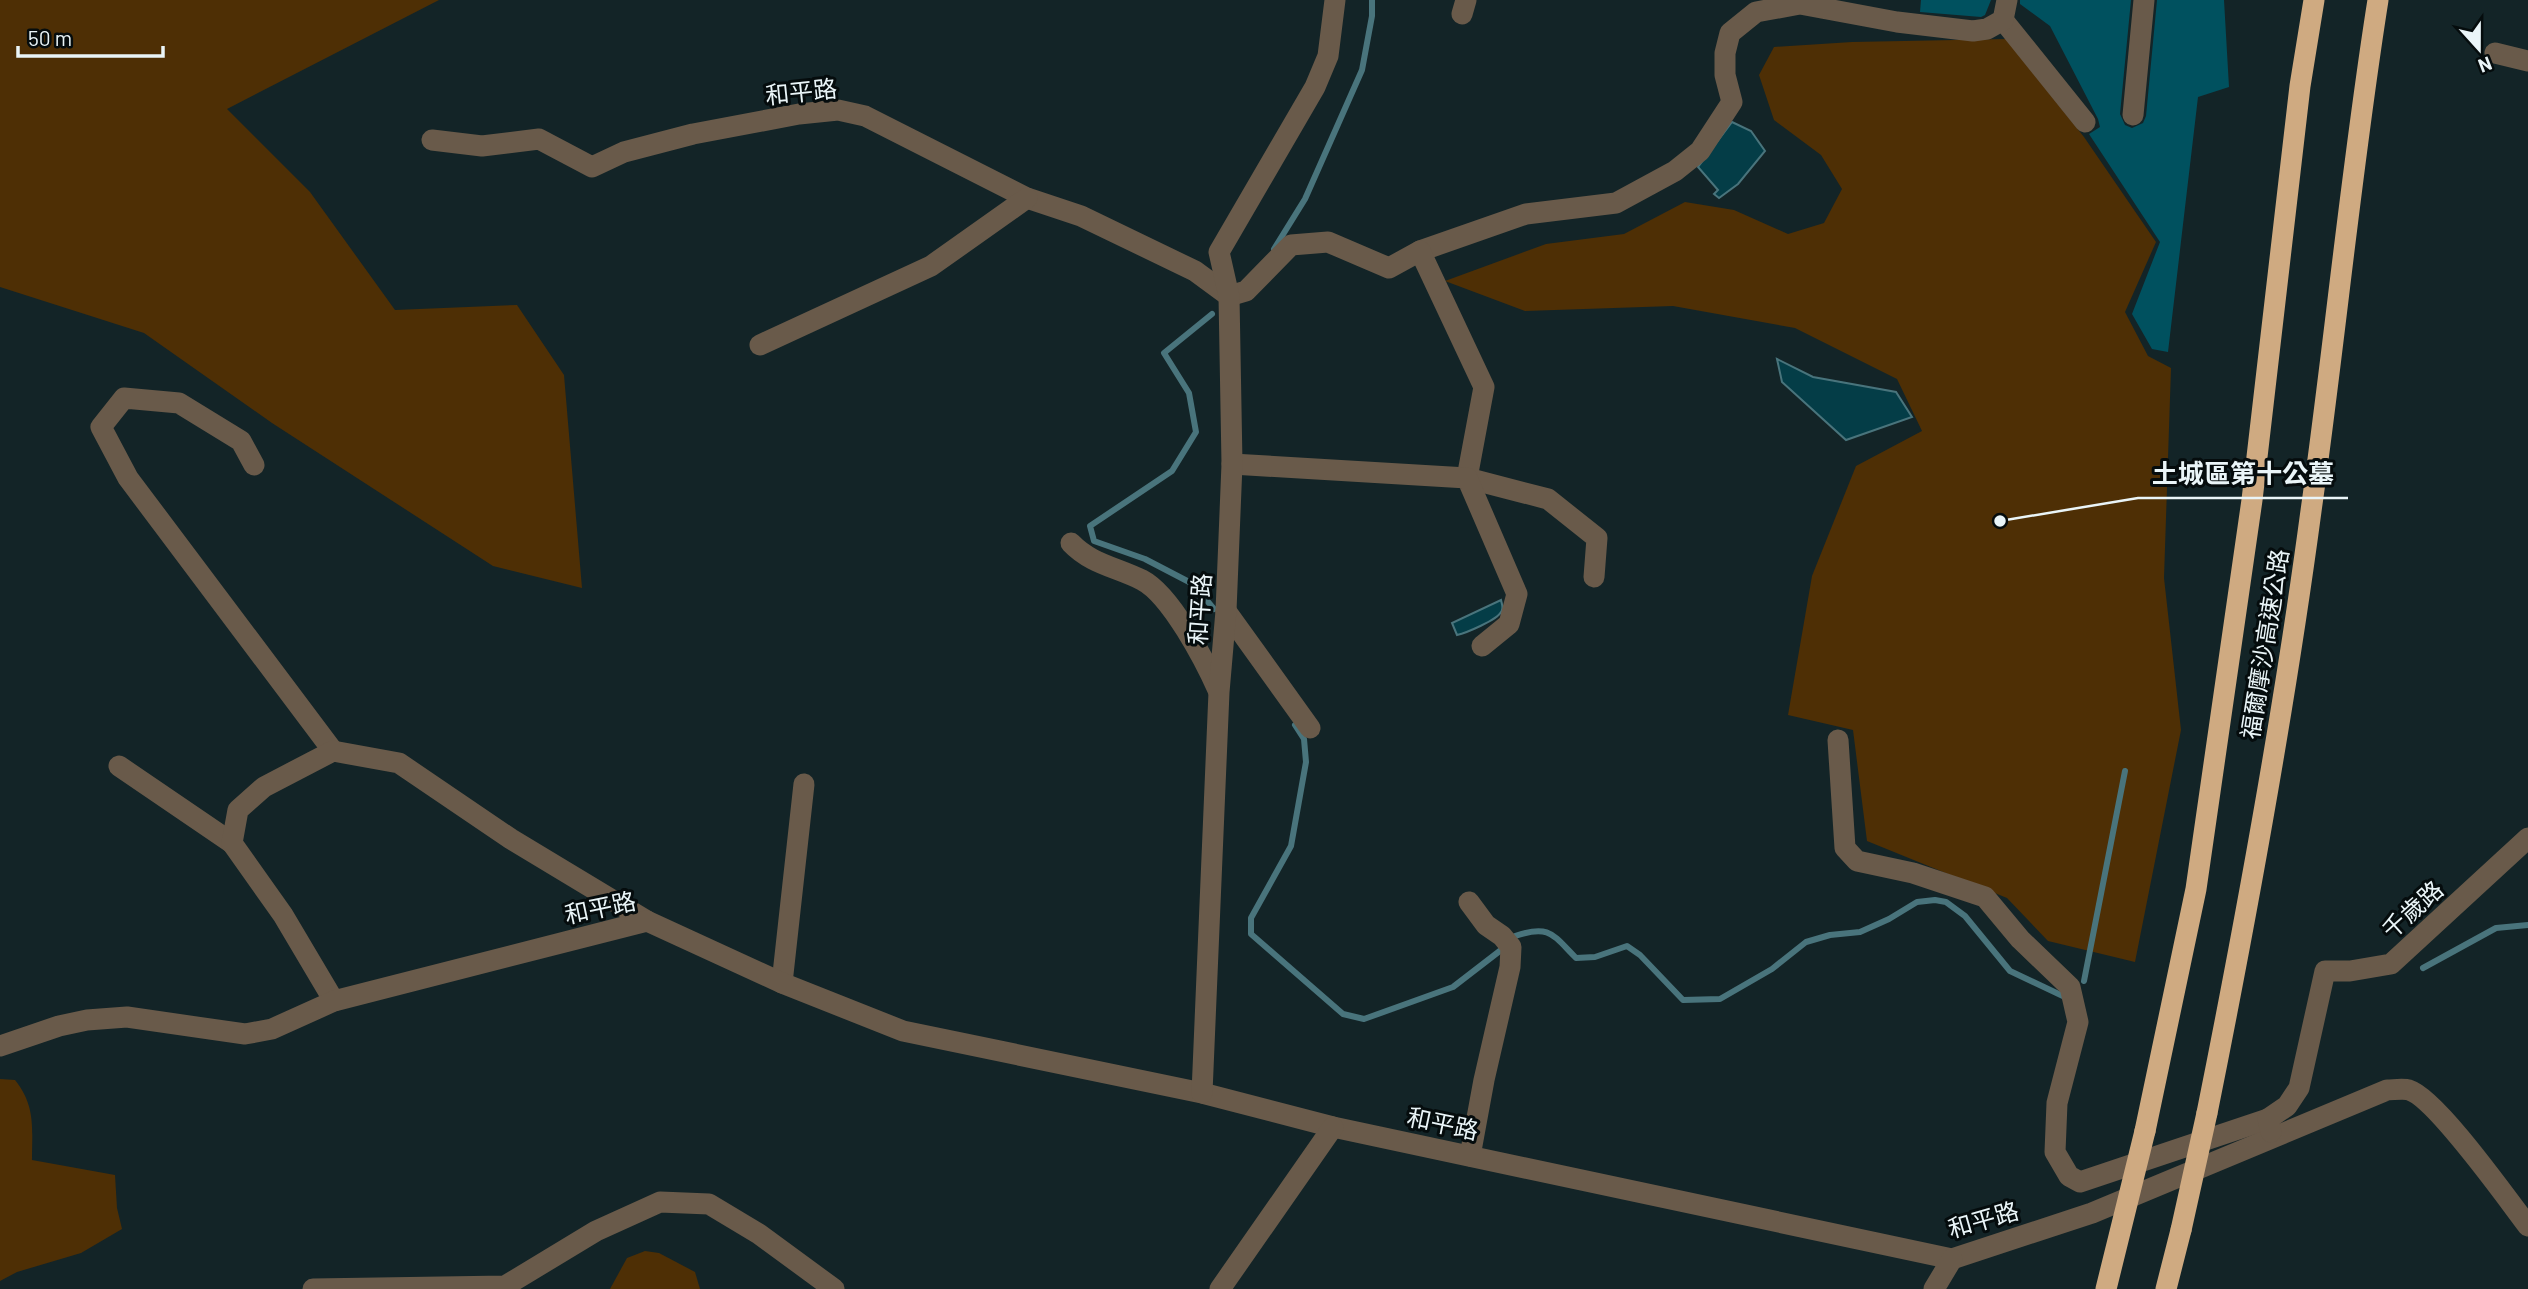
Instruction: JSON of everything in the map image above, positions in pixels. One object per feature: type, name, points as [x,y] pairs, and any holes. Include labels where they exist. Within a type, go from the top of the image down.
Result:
[{"type":"highway","name":"福爾摩沙高速公路","points":[[2106,1289],[2145,1131],[2198,876],[2252,500],[2300,86],[2314,0]]},
{"type":"highway","name":"福爾摩沙高速公路","points":[[2166,1289],[2207,1113],[2249,903],[2311,512],[2364,85],[2378,0]]},
{"type":"street","name":"和平路","points":[[1202,1093],[1219,692],[1227,611],[1232,464],[1229,296],[1219,252],[1315,87],[1328,56],[1335,0]]},
{"type":"street","points":[[2133,115],[2144,0]]},
{"type":"street","points":[[1229,296],[1246,291],[1291,245],[1328,242],[1389,268],[1420,251],[1526,214],[1616,203],[1675,171],[1700,151],[1732,102],[1725,75],[1725,53],[1730,33],[1756,12],[1800,4],[1897,22],[1973,31],[1987,29],[2005,10],[2085,122]]},
{"type":"street","points":[[2495,53],[2528,61]]},
{"type":"street","name":"和平路","points":[[432,140],[482,146],[539,139],[592,167],[624,152],[693,134],[799,114],[838,110],[865,116],[1027,198],[1081,216],[1195,271],[1229,296]]},
{"type":"street","points":[[760,345],[931,266],[1027,198]]},
{"type":"street","points":[[1420,251],[1484,387],[1467,478],[1517,594],[1509,624],[1482,646]]},
{"type":"street","points":[[254,465],[241,441],[178,402],[124,398],[102,427],[128,478],[332,751]]},
{"type":"street","points":[[1232,464],[1467,478],[1548,499],[1597,538],[1594,577]]},
{"type":"street","points":[[1071,543],[1083,556],[1145,581],[1166,601],[1191,638],[1219,692]]},
{"type":"street","points":[[1227,611],[1310,728]]},
{"type":"street","points":[[1838,740],[1845,848],[1857,861],[1913,873],[1984,897],[2020,939],[2070,987],[2078,1022],[2057,1103],[2055,1152],[2069,1176],[2080,1182],[2270,1128]]},
{"type":"street","points":[[232,843],[238,810],[264,787],[332,751],[400,763],[511,839],[647,920]]},
{"type":"street","points":[[119,766],[232,843],[283,915],[334,1001]]},
{"type":"street","points":[[782,983],[804,784]]},
{"type":"street","name":"千歲路","points":[[2270,1128],[2299,1088],[2325,971],[2350,971],[2390,964],[2528,838]]},
{"type":"street","points":[[1469,902],[1486,925],[1502,936],[1511,947],[1510,967],[1470,1156]]},
{"type":"street","name":"和平路","points":[[0,1046],[58,1026],[87,1020],[127,1017],[245,1034],[272,1029],[334,1001],[647,920],[782,983],[903,1031],[1202,1093],[1333,1127],[1952,1259],[2092,1213],[2270,1128],[2387,1090],[2409,1090],[2430,1105],[2476,1157],[2528,1226]]},
{"type":"street","points":[[1220,1289],[1333,1127]]},
{"type":"street","points":[[313,1289],[505,1286],[596,1231],[660,1202],[709,1205],[759,1234],[834,1289]]},
{"type":"street","points":[[1934,1289],[1952,1259]]},
{"type":"shaded area","points":[[0,0],[439,0],[227,109],[310,192],[395,310],[517,305],[564,375],[582,588],[493,566],[272,423],[144,333],[0,287]]},
{"type":"shaded area","points":[[2006,39],[2084,137],[2156,242],[2125,312],[2148,356],[2171,368],[2164,578],[2181,730],[2135,962],[2048,941],[2007,898],[1867,841],[1853,730],[1788,715],[1812,576],[1856,466],[1922,431],[1897,379],[1795,328],[1673,306],[1525,311],[1445,281],[1546,244],[1624,234],[1685,202],[1734,210],[1788,234],[1824,223],[1842,189],[1821,155],[1774,120],[1759,75],[1774,47],[1852,42]]},
{"type":"shaded area","points":[[0,1079],[15,1080],[27,1099],[32,1128],[32,1160],[115,1175],[117,1208],[122,1229],[81,1253],[17,1272],[0,1281]]},
{"type":"shaded area","points":[[645,1251],[659,1253],[695,1272],[700,1289],[610,1289],[627,1258]]},
{"type":"water","points":[[1732,122],[1751,131],[1765,151],[1738,184],[1719,198],[1714,194],[1718,190],[1698,167]]},
{"type":"water","points":[[1777,359],[1813,377],[1896,392],[1912,417],[1846,440],[1782,382]]},
{"type":"water","points":[[1501,600],[1502,609],[1494,619],[1457,635],[1452,623]]},
{"type":"building","points":[[1921,0],[1991,0],[1985,15],[1981,17],[1920,12]]},
{"type":"building","points":[[2020,0],[2131,0],[2120,114],[2125,125],[2132,128],[2143,123],[2146,116],[2157,0],[2224,0],[2229,87],[2198,97],[2168,352],[2152,349],[2132,314],[2160,242],[2089,134],[2100,127],[2098,119],[2050,26],[2020,4]]},
{"type":"waterway","points":[[1274,249],[1305,199],[1362,70],[1372,16],[1372,0]]},
{"type":"waterway","points":[[1212,314],[1164,353],[1189,393],[1196,432],[1172,471],[1090,526],[1094,541],[1145,559],[1193,584],[1214,609]]},
{"type":"waterway","points":[[1295,725],[1304,739],[1306,762],[1291,846],[1251,918],[1251,934],[1343,1014],[1364,1019],[1453,987],[1501,950]]},
{"type":"waterway","points":[[2084,981],[2125,771]]},
{"type":"waterway","points":[[1515,936],[1536,931],[1550,934],[1576,958],[1595,957],[1627,946],[1640,955],[1683,1000],[1720,999],[1772,969],[1806,942],[1830,935],[1860,932],[1917,902],[1935,900],[1946,902],[1965,916],[2010,971],[2065,997]]},
{"type":"waterway","points":[[2423,968],[2496,928],[2528,925]]},
{"type":"place","name":"土城區第十公墓","points":[[2000,521]]}]
